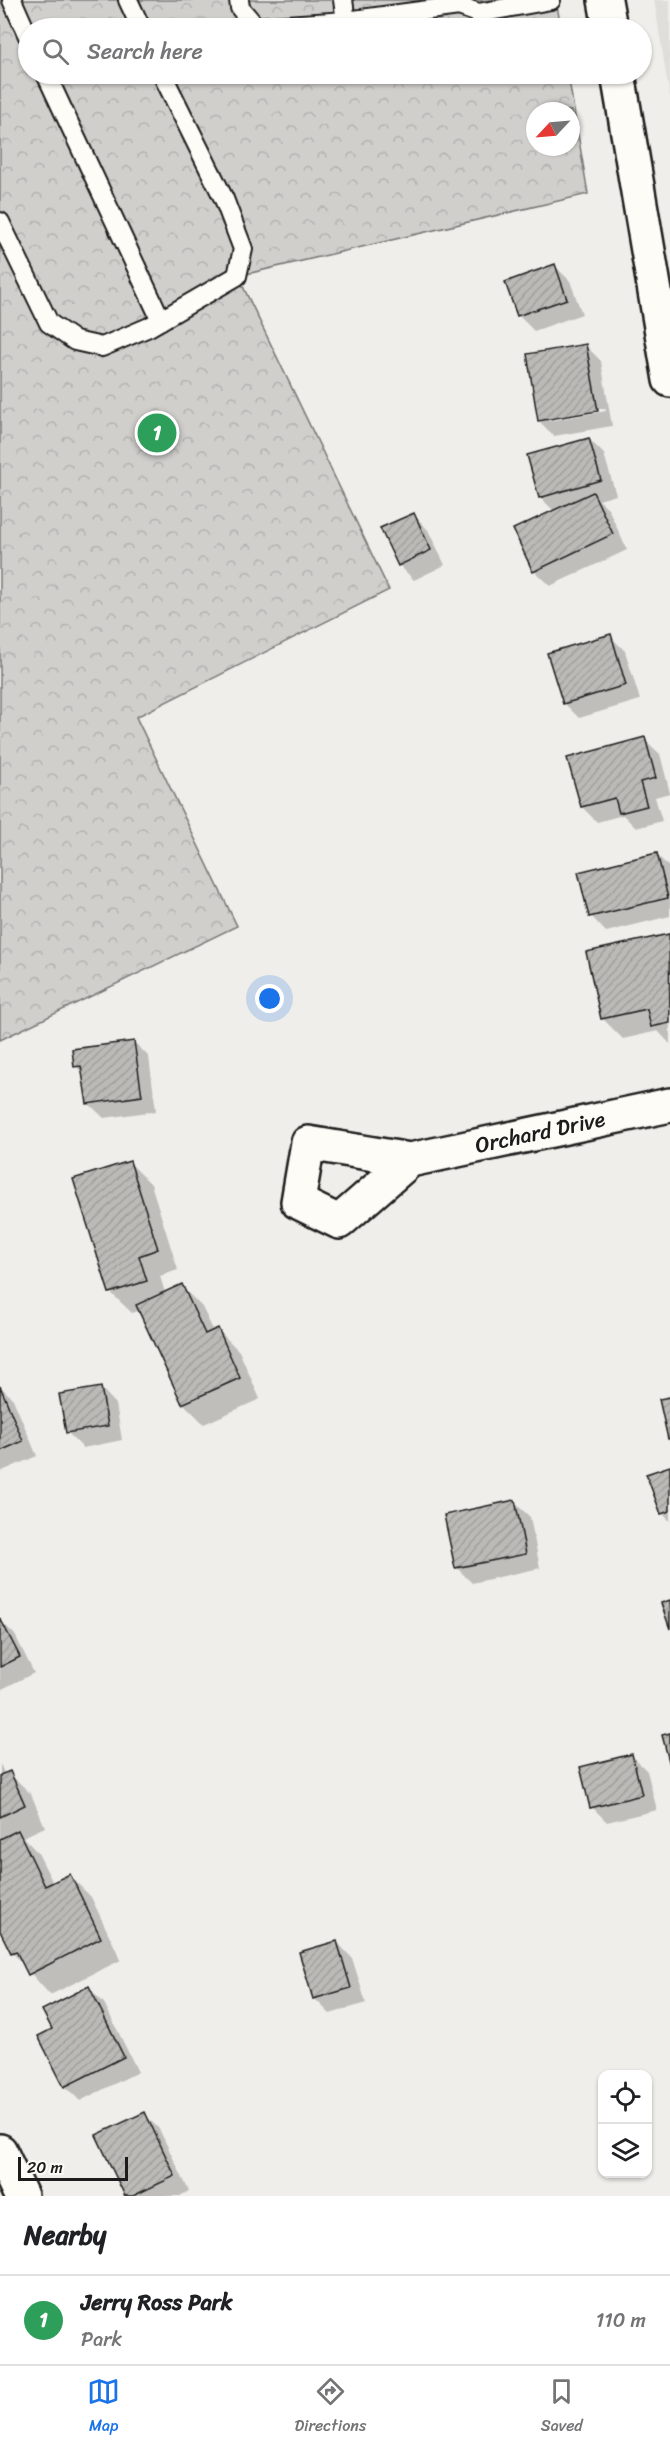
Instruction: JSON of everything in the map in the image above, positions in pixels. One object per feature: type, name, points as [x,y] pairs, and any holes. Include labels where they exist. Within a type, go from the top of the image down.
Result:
[{"type":"main road","points":[[605,0],[608,18]]},
{"type":"main road","points":[[620,84],[670,380]]},
{"type":"main road","name":"Orchard Drive","points":[[410,1160],[670,1105]]},
{"type":"main road","points":[[0,2151],[21,2196]]},
{"type":"lane","points":[[12,0],[20,18]]},
{"type":"lane","points":[[129,0],[137,18]]},
{"type":"lane","points":[[239,0],[240,8],[248,18]]},
{"type":"lane","points":[[343,0],[346,18]]},
{"type":"lane","points":[[364,18],[457,3],[478,13],[551,0]]},
{"type":"lane","points":[[51,84],[161,320]]},
{"type":"lane","points":[[0,222],[49,322],[75,341],[102,347],[161,320],[237,276],[243,249],[224,199],[167,84]]},
{"type":"shaded area","points":[[654,0],[670,0],[670,98]]},
{"type":"green space","points":[[0,0],[556,0],[559,18],[18,18],[18,84],[570,84],[573,102],[526,102],[526,156],[580,156],[580,146],[588,194],[238,276],[389,590],[136,717],[237,926],[0,1040]]},
{"type":"building","points":[[555,264],[567,299],[517,316],[505,282]]},
{"type":"building","points":[[586,344],[598,411],[538,421],[527,354]]},
{"type":"building","points":[[589,438],[601,480],[539,498],[527,455]]},
{"type":"building","points":[[593,492],[613,534],[533,572],[513,529]]},
{"type":"building","points":[[414,513],[431,550],[398,566],[380,528]]},
{"type":"building","points":[[611,634],[626,685],[563,704],[547,653]]},
{"type":"building","points":[[645,737],[656,778],[640,782],[647,806],[619,813],[615,798],[581,807],[567,758]]},
{"type":"building","points":[[657,853],[668,898],[589,917],[578,872]]},
{"type":"building","points":[[669,934],[670,1023],[651,1027],[647,1009],[601,1019],[586,952]]},
{"type":"building","points":[[134,1041],[142,1096],[87,1104],[81,1066],[74,1067],[72,1049]]},
{"type":"building","points":[[130,1161],[158,1249],[139,1256],[147,1281],[109,1293],[73,1179]]},
{"type":"building","points":[[182,1284],[205,1334],[218,1328],[240,1378],[182,1404],[136,1305]]},
{"type":"building","points":[[0,1386],[23,1441],[0,1451]]},
{"type":"building","points":[[101,1387],[108,1426],[66,1433],[59,1394]]},
{"type":"building","points":[[670,1397],[670,1439],[668,1439],[659,1399]]},
{"type":"building","points":[[670,1466],[670,1511],[661,1514],[646,1474]]},
{"type":"building","points":[[515,1500],[526,1554],[455,1568],[444,1515]]},
{"type":"building","points":[[670,1600],[670,1629],[661,1603]]},
{"type":"building","points":[[0,1618],[20,1657],[0,1667]]},
{"type":"building","points":[[670,1733],[670,1765],[662,1735]]},
{"type":"building","points":[[632,1754],[642,1795],[590,1808],[580,1767]]},
{"type":"building","points":[[10,1771],[25,1805],[0,1817],[0,1775]]},
{"type":"building","points":[[18,1830],[45,1886],[70,1874],[101,1938],[28,1975],[16,1951],[11,1953],[0,1931],[0,1839]]},
{"type":"building","points":[[337,1941],[351,1988],[313,1999],[299,1952]]},
{"type":"building","points":[[89,1986],[124,2057],[64,2087],[38,2036],[52,2029],[42,2010]]},
{"type":"building","points":[[145,2112],[175,2176],[133,2196],[125,2196],[96,2135]]},
{"type":"place","name":"Jerry Ross Park","points":[[157,433]]}]
